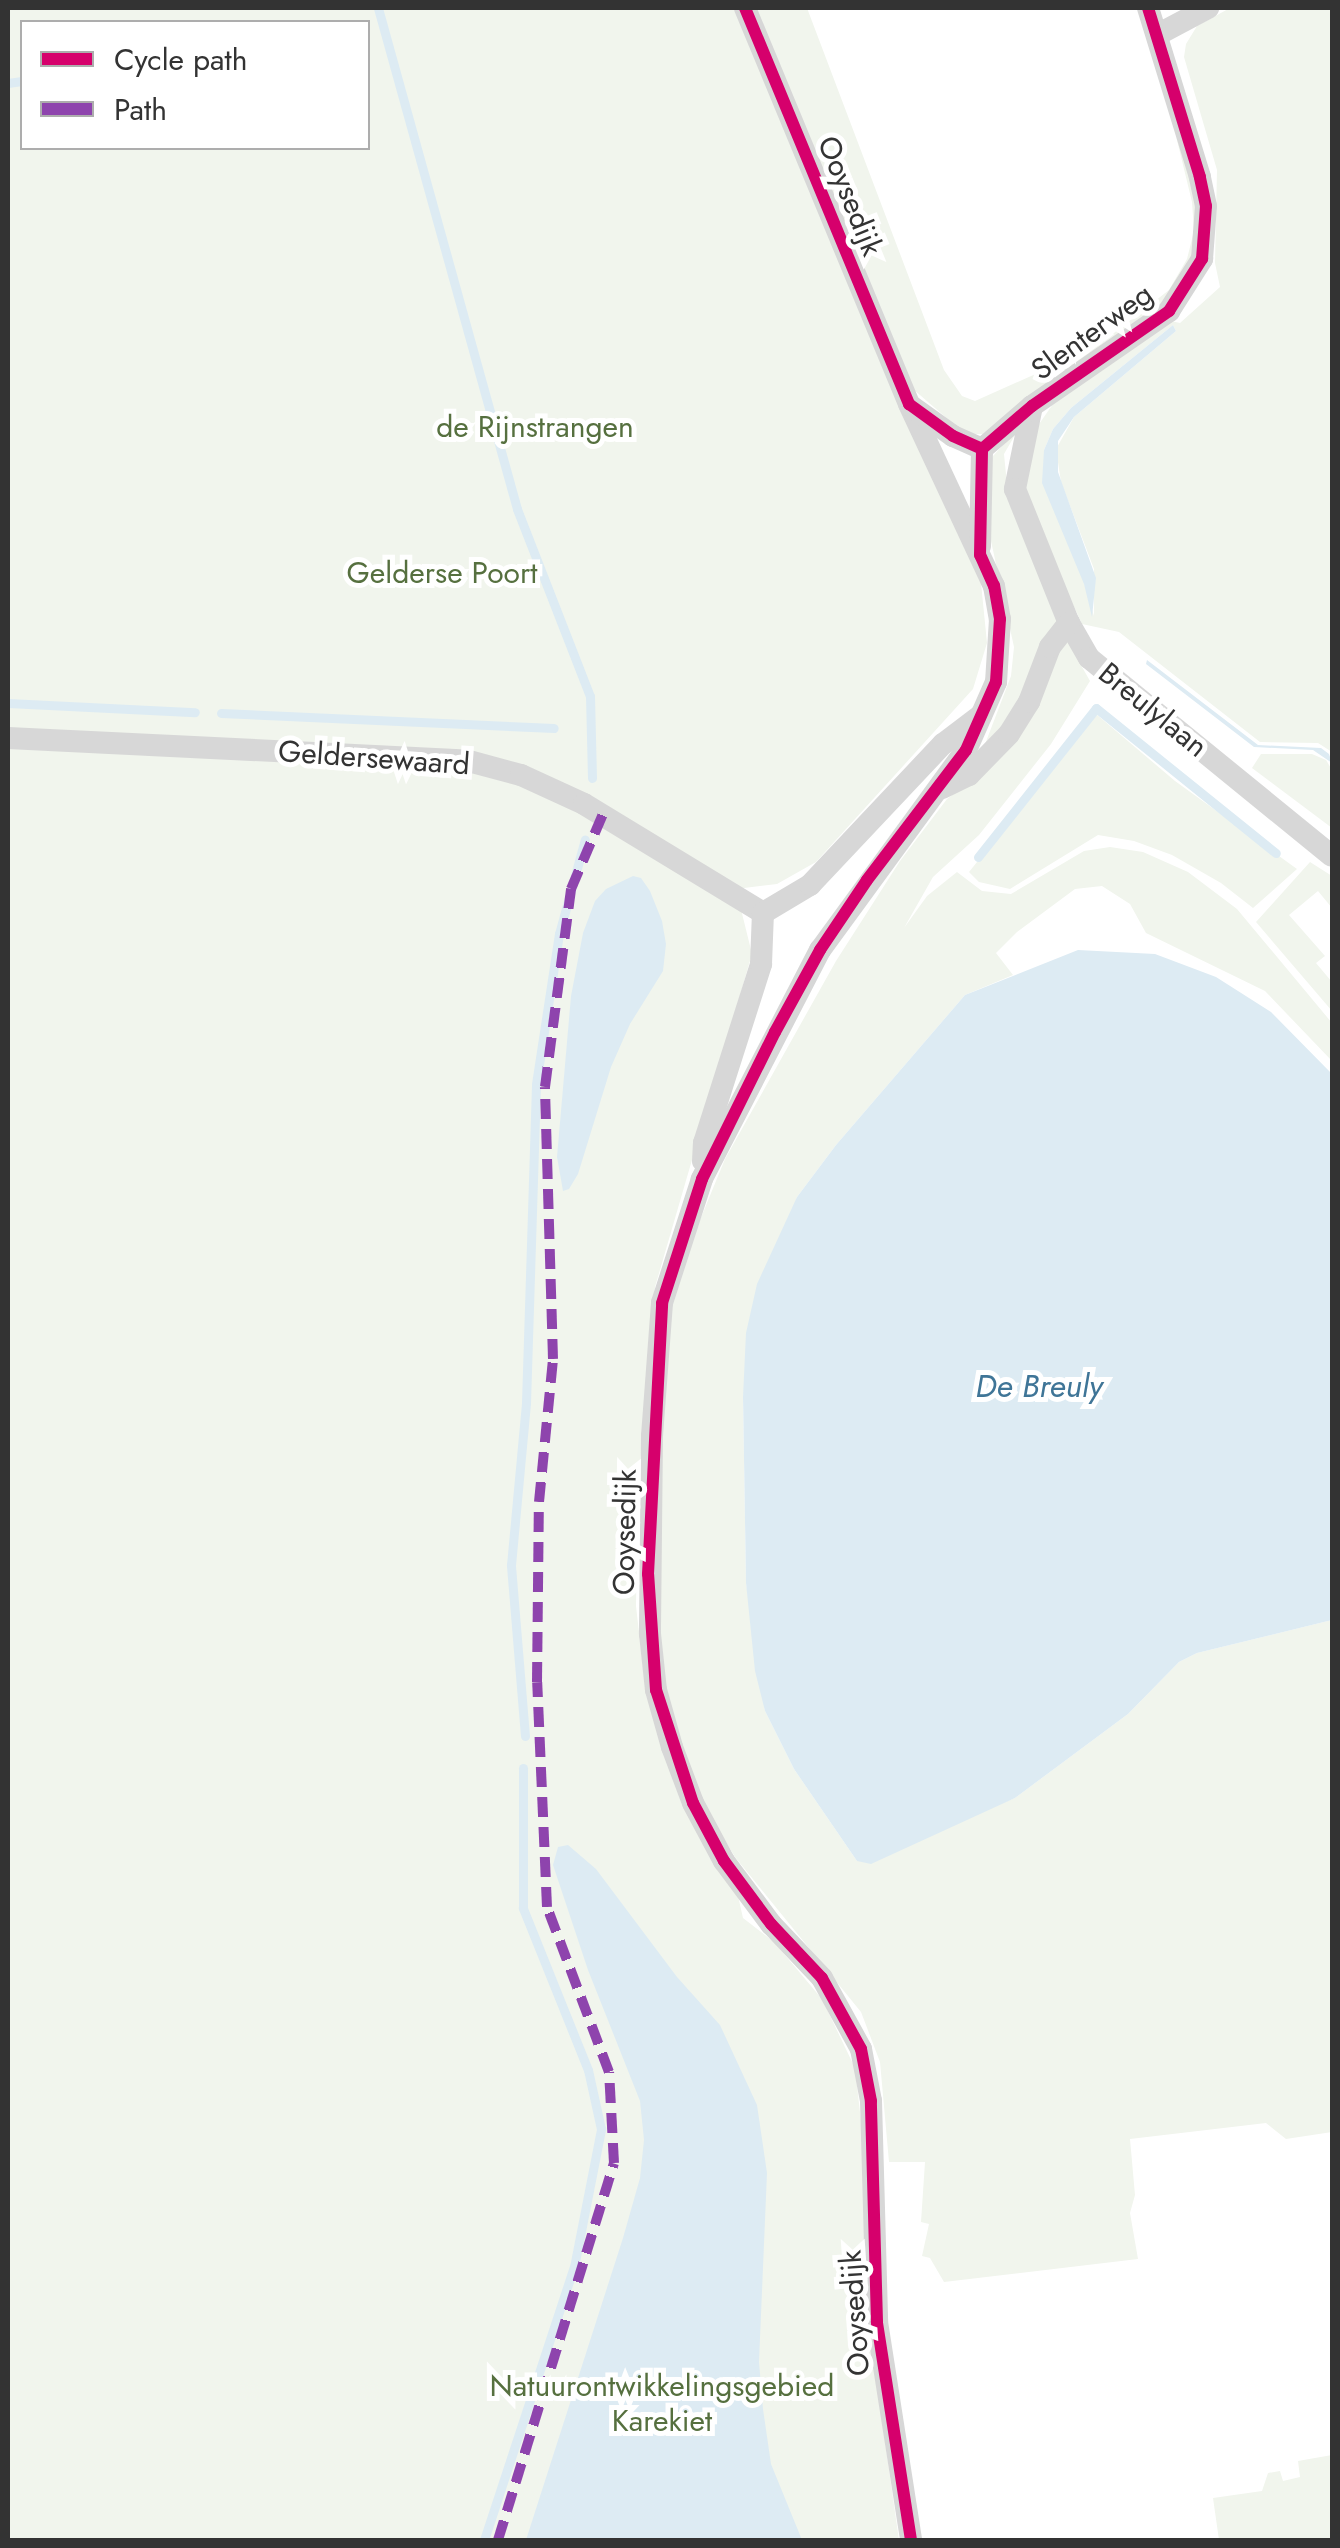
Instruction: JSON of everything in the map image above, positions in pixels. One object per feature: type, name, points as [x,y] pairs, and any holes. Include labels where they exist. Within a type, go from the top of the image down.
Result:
[{"type":"street","name":"Ooysedijk","points":[[745,8],[909,404],[994,586],[1001,649],[996,682],[966,750],[867,880],[820,950],[702,1180],[662,1302],[648,1574],[656,1690],[694,1803],[724,1860],[771,1924],[822,1978],[861,2049],[871,2101],[877,2322],[911,2540]]},
{"type":"street","name":"Slenterweg","points":[[982,448],[1032,406],[1169,311],[1202,259],[1206,237],[1203,192],[1148,8]]},
{"type":"street","points":[[1157,35],[1208,8]]},
{"type":"street","points":[[909,404],[953,436],[982,448],[980,555]]},
{"type":"street","name":"Breulylaan","points":[[1032,406],[1015,488],[1069,623],[1089,658],[1332,856]]},
{"type":"street","points":[[939,790],[970,775],[1009,734],[1029,702],[1050,647],[1069,623]]},
{"type":"street","points":[[702,1180],[704,1143],[761,964],[763,913],[810,885],[942,744],[982,714]]},
{"type":"street","name":"Geldersewaard","points":[[8,738],[465,760],[522,775],[584,804],[763,913]]},
{"type":"green space","name":"Gelderse Poort","points":[[8,8],[739,8],[981,583],[987,643],[973,689],[816,862],[777,884],[736,889],[752,954],[655,1287],[638,1488],[636,1606],[644,1676],[738,1896],[743,1918],[774,1942],[822,1999],[855,2068],[862,2130],[870,2337],[899,2540],[8,2540]]},
{"type":"green space","points":[[755,8],[807,8],[944,370],[962,396],[975,401],[1096,347],[1169,290],[1187,259],[1194,231],[1192,202],[1176,136],[1196,194],[1196,252],[1169,300],[983,434],[965,434],[913,389]]},
{"type":"green space","points":[[1230,8],[1332,8],[1332,752],[1318,743],[1260,742],[1119,632],[1082,624],[1034,520],[1025,482],[1037,427],[1053,404],[1171,321],[1180,323],[1220,287],[1215,263],[1217,170],[1184,57],[1186,44],[1197,26]],"holes":[[[1173,325],[1176,331],[1074,417],[1056,449],[1061,482],[1094,569],[1094,616],[1044,450],[1053,429],[1071,408]]]},
{"type":"green space","points":[[1019,428],[1004,454],[1008,495],[1064,635],[1090,681],[1051,744],[979,835],[933,877],[904,928],[927,896],[957,872],[982,891],[1011,894],[1084,851],[1110,847],[1143,852],[1188,872],[1237,909],[1332,1023],[1332,1061],[1265,991],[1146,933],[1130,904],[1102,886],[1075,889],[1017,932],[996,953],[1013,975],[965,995],[836,1145],[797,1197],[743,1397],[746,1583],[765,1711],[794,1769],[857,1861],[1015,1798],[1128,1714],[1179,1662],[1197,1653],[1332,1620],[1332,2132],[1286,2139],[1266,2123],[1130,2139],[1135,2195],[1130,2213],[1138,2259],[944,2282],[930,2258],[922,2256],[929,2224],[921,2222],[925,2162],[889,2162],[880,2062],[861,2012],[735,1857],[704,1805],[685,1758],[665,1683],[656,1602],[658,1493],[670,1311],[684,1259],[725,1159],[836,961],[900,861],[947,799],[971,781],[1011,676],[1014,647],[991,541],[987,476],[993,456]]},
{"type":"green space","points":[[1096,714],[1175,781],[1297,869],[1253,908],[1221,883],[1172,855],[1134,841],[1098,835],[1010,889],[979,882],[969,872]]},
{"type":"green space","points":[[1261,754],[1312,754],[1326,760],[1332,770],[1332,828],[1252,768]]},
{"type":"green space","points":[[1310,862],[1332,876],[1332,908],[1318,891],[1289,915],[1325,956],[1316,963],[1332,982],[1332,1011],[1256,922]]},
{"type":"green space","points":[[1332,2455],[1332,2540],[1219,2540],[1213,2498],[1262,2491],[1268,2473],[1280,2471],[1283,2481],[1300,2477],[1298,2461]]},
{"type":"water","points":[[1173,325],[1176,331],[1074,417],[1058,441],[1058,472],[1096,578],[1092,617],[1084,584],[1042,483],[1044,450],[1053,429],[1071,408]]},
{"type":"water","points":[[1147,660],[1258,745],[1321,748],[1332,763],[1313,750],[1254,747],[1146,664]]},
{"type":"water","points":[[633,876],[641,878],[650,891],[662,921],[666,944],[663,971],[630,1024],[611,1067],[578,1174],[569,1189],[563,1191],[557,1157],[571,996],[583,933],[595,901],[606,889]]},
{"type":"water","name":"De Breuly","points":[[1078,950],[1155,954],[1216,977],[1271,1012],[1332,1074],[1332,1620],[1197,1653],[1179,1662],[1128,1714],[1015,1798],[871,1864],[857,1861],[794,1769],[765,1711],[755,1671],[746,1583],[743,1397],[746,1333],[757,1284],[797,1197],[836,1145],[965,995]]},
{"type":"water","points":[[568,1845],[596,1869],[677,1977],[720,2025],[757,2105],[767,2173],[759,2362],[763,2409],[771,2464],[802,2540],[526,2540],[623,2238],[640,2178],[644,2140],[640,2101],[588,1970],[553,1865],[558,1847]]},
{"type":"waterway","points":[[378,8],[517,509],[590,696],[592,778]]},
{"type":"waterway","points":[[8,83],[20,81]]},
{"type":"waterway","points":[[8,703],[195,712]]},
{"type":"waterway","points":[[978,857],[1096,708],[1276,853]]},
{"type":"waterway","points":[[221,713],[554,728]]},
{"type":"waterway","points":[[525,1736],[511,1565],[526,1403],[536,1084],[559,934],[585,839]]},
{"type":"waterway","points":[[484,2540],[574,2267],[601,2129],[588,2070],[523,1908],[523,1768]]},
{"type":"marked path","points":[[498,2540],[614,2163],[609,2072],[547,1907],[537,1682],[539,1502],[553,1359],[545,1087],[571,889],[603,814]]},
{"type":"cycle path","points":[[745,8],[909,404],[953,436],[982,449]]},
{"type":"cycle path","points":[[911,2540],[877,2322],[871,2101],[861,2049],[822,1978],[771,1924],[724,1861],[693,1803],[656,1690],[648,1574],[662,1303],[702,1179],[775,1032],[820,950],[867,880],[966,750],[996,682],[1000,619],[994,586],[980,555],[982,449],[1032,406],[1169,311],[1202,259],[1206,206],[1200,177],[1148,8]]},
{"type":"park label","name":"de Rijnstrangen","points":[[535,427]]},
{"type":"park label","name":"Natuurontwikkelingsgebied Karekiet","points":[[662,2403]]}]
